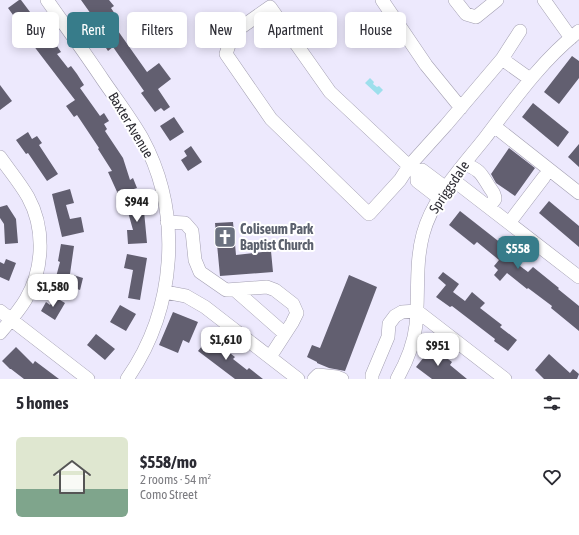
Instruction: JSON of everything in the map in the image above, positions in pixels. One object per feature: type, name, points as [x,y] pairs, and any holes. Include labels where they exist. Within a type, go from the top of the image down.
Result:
[{"type":"street","name":"Baxter Avenue","points":[[48,0],[130,118],[142,138],[160,183],[167,222],[169,255],[165,292],[156,324],[146,346],[127,379]]},
{"type":"street","points":[[382,0],[426,65],[461,108]]},
{"type":"street","points":[[455,0],[466,14],[476,16],[497,0]]},
{"type":"street","points":[[544,0],[576,36]]},
{"type":"street","points":[[520,31],[502,59],[413,169],[400,180],[369,214],[271,119],[226,54],[234,34],[275,4],[330,92],[413,169],[422,170],[446,189],[488,207],[579,277]]},
{"type":"street","name":"Spriggsdale","points":[[397,379],[408,357],[416,326],[417,267],[428,219],[446,189],[464,164],[544,62],[576,36]]},
{"type":"street","points":[[502,59],[530,80]]},
{"type":"street","points":[[494,126],[578,188]]},
{"type":"street","points":[[0,156],[28,196],[36,216],[40,238],[40,259],[35,280],[26,300],[0,333]]},
{"type":"street","points":[[464,164],[474,167],[480,172],[486,179],[495,195],[495,199],[488,207]]},
{"type":"street","points":[[509,223],[544,177]]},
{"type":"street","points":[[167,222],[185,223],[192,230],[194,260],[200,272],[226,290],[267,287],[276,290],[293,304],[296,313],[292,323],[270,357]]},
{"type":"street","points":[[234,290],[285,334]]},
{"type":"street","points":[[165,292],[186,296],[206,307],[298,379]]},
{"type":"street","points":[[0,311],[88,379]]},
{"type":"street","points":[[372,379],[372,375],[388,337],[389,324],[395,316],[402,312],[417,311],[505,379]]},
{"type":"street","points":[[314,379],[318,375],[342,379]]},
{"type":"water","points":[[370,78],[374,82],[373,84],[377,87],[379,86],[383,90],[378,95],[365,83]]},
{"type":"building","points":[[21,0],[30,12],[12,12],[12,14],[8,8]]},
{"type":"building","points":[[81,0],[109,0],[114,6],[111,8],[114,12],[90,12]]},
{"type":"building","points":[[119,32],[127,44],[127,48],[130,48],[147,72],[159,63],[171,79],[158,89],[170,107],[164,111],[161,108],[155,112],[141,93],[144,91],[114,48],[119,48]]},
{"type":"building","points":[[35,48],[58,48],[61,52],[57,54],[68,68],[71,66],[84,85],[80,88],[100,116],[104,113],[109,121],[104,124],[107,129],[105,131],[123,158],[130,180],[133,178],[137,188],[118,194],[108,172],[112,171],[98,149],[99,148],[77,115],[74,117],[66,106],[75,100]]},
{"type":"building","points":[[572,56],[579,61],[579,78],[559,104],[544,92]]},
{"type":"building","points":[[0,85],[12,101],[0,110]]},
{"type":"building","points":[[533,103],[569,132],[558,147],[522,117]]},
{"type":"building","points":[[174,117],[184,132],[170,141],[160,126]]},
{"type":"building","points":[[28,132],[32,139],[37,136],[42,143],[39,145],[58,174],[47,181],[28,153],[26,154],[16,140]]},
{"type":"building","points":[[579,144],[579,167],[568,157]]},
{"type":"building","points":[[191,146],[202,162],[188,171],[181,160],[187,156],[184,151]]},
{"type":"building","points":[[509,148],[535,168],[515,196],[496,183],[491,174]]},
{"type":"building","points":[[70,189],[74,203],[66,205],[70,219],[81,217],[84,232],[62,237],[52,194]]},
{"type":"building","points":[[143,200],[146,211],[144,211],[147,243],[128,244],[127,230],[133,230],[126,205]]},
{"type":"building","points":[[549,201],[579,226],[579,247],[539,213]]},
{"type":"building","points":[[7,205],[16,219],[18,243],[5,244],[4,224],[0,218],[0,207]]},
{"type":"building","points":[[460,211],[520,258],[516,263],[528,272],[533,267],[579,306],[579,331],[551,308],[552,306],[507,273],[500,281],[494,275],[498,270],[494,266],[499,260],[477,242],[474,245],[449,225]]},
{"type":"building","name":"Coliseum Park Baptist Church","points":[[233,222],[236,255],[271,251],[273,272],[220,276],[215,223]]},
{"type":"building","points":[[61,244],[74,246],[70,274],[83,278],[80,290],[72,287],[71,291],[58,288],[61,279],[56,277],[60,262],[58,261]]},
{"type":"building","points":[[127,254],[147,258],[140,300],[128,298],[133,270],[124,268]]},
{"type":"building","points":[[6,259],[16,263],[9,281],[0,277],[0,262],[4,264]]},
{"type":"building","points":[[443,272],[459,284],[453,292],[465,301],[472,292],[485,303],[480,308],[502,325],[500,327],[517,340],[508,351],[494,341],[495,339],[452,306],[450,307],[436,297],[446,285],[438,278]]},
{"type":"building","points":[[349,275],[377,287],[345,371],[329,368],[307,357],[312,345],[320,348]]},
{"type":"building","points":[[55,297],[65,303],[55,320],[41,311],[46,302],[50,305]]},
{"type":"building","points":[[120,305],[136,314],[126,331],[110,322]]},
{"type":"building","points":[[173,312],[198,322],[189,343],[183,340],[178,353],[159,345]]},
{"type":"building","points":[[96,334],[115,349],[105,360],[87,345]]},
{"type":"building","points":[[209,337],[235,357],[233,359],[247,370],[249,368],[263,379],[235,379],[198,351]]},
{"type":"building","points":[[16,347],[33,364],[35,361],[59,379],[24,379],[10,369],[2,361]]},
{"type":"building","points":[[432,347],[452,362],[450,365],[467,379],[432,379],[416,367]]},
{"type":"building","points":[[549,354],[570,373],[573,369],[579,374],[577,379],[544,379],[535,370]]},
{"type":"place","name":"Coliseum Park Baptist Church","points":[[225,237]]}]
